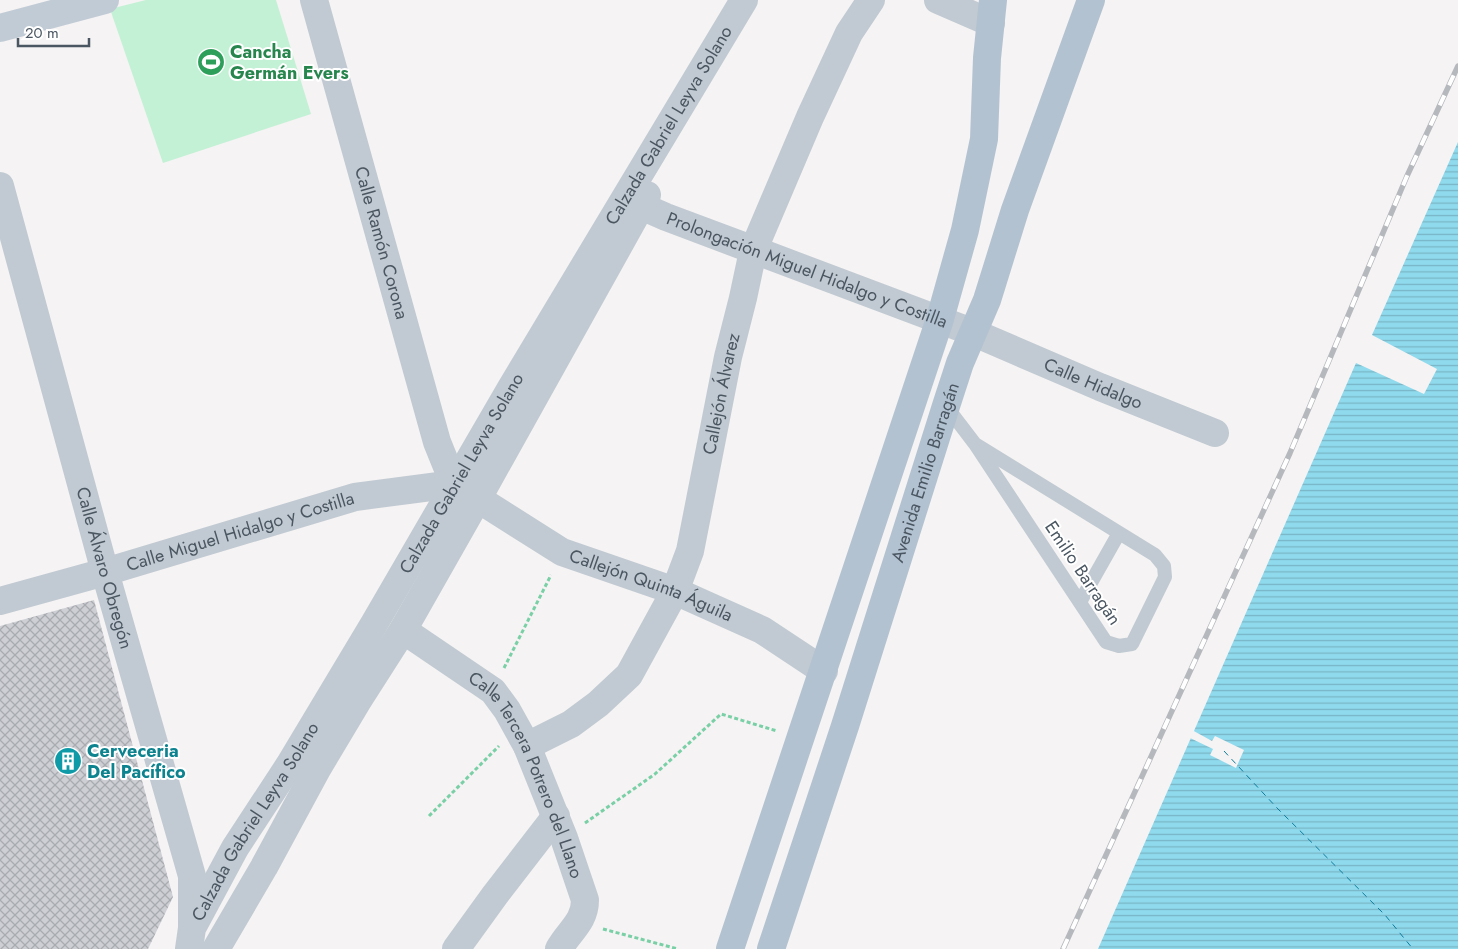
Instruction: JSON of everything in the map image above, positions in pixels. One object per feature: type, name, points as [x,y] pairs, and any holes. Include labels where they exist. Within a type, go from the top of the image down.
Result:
[{"type":"main road","name":"Avenida Emilio Barragán","points":[[771,949],[946,406],[972,332],[987,300],[1016,210],[1091,0]]},
{"type":"main road","name":"Avenida Emilio Barragán","points":[[730,949],[802,738],[940,319],[965,230],[984,139],[992,11]]},
{"type":"street","points":[[0,28],[105,0]]},
{"type":"street","name":"Calle Ramón Corona","points":[[314,0],[437,442],[454,484]]},
{"type":"street","name":"Calzada Gabriel Leyva Solano","points":[[196,942],[235,848],[290,764],[374,624],[454,484],[744,0]]},
{"type":"street","name":"Calzada Gabriel Leyva Solano","points":[[216,949],[352,710],[403,630],[760,0]]},
{"type":"street","name":"Callejón Álvarez","points":[[522,737],[571,724],[598,704],[629,675],[675,590],[690,551],[728,357],[744,298],[753,251],[810,117],[845,42],[871,0]]},
{"type":"street","points":[[938,0],[992,11]]},
{"type":"street","name":"Calle Álvaro Obregón","points":[[0,186],[105,572],[192,876],[196,942]]},
{"type":"street","name":"Prolongación Miguel Hidalgo y Costilla","points":[[642,206],[753,251],[796,265],[972,332]]},
{"type":"street","name":"Calle Hidalgo","points":[[972,332],[1100,387],[1215,433]]},
{"type":"street","name":"Callejón Quinta Águila","points":[[454,484],[562,552],[675,590],[762,630],[824,671]]},
{"type":"street","name":"Calle Miguel Hidalgo y Costilla","points":[[0,602],[355,497],[454,484]]},
{"type":"street","name":"Calle Tercera Potrero del Llano","points":[[403,630],[493,691],[507,710],[522,737],[560,827],[585,900],[585,911],[579,923],[564,940],[559,949]]},
{"type":"street","points":[[456,949],[495,895],[560,827]]},
{"type":"lane","name":"Emilio Barragán","points":[[946,406],[975,444],[1106,642],[1119,646],[1132,644],[1165,577],[1164,566],[1156,555],[975,444]]},
{"type":"lane","points":[[1080,602],[1119,533]]},
{"type":"path","points":[[493,691],[562,552]]},
{"type":"path","points":[[560,827],[655,774],[720,714],[802,738]]},
{"type":"path","points":[[429,816],[522,737]]},
{"type":"path","points":[[579,923],[678,949]]},
{"type":"green space","name":"Cancha Germán Evers","points":[[146,0],[276,0],[311,114],[163,163],[110,9]]},
{"type":"water","points":[[1458,142],[1458,949],[1098,949],[1356,363],[1424,394],[1437,369],[1372,335]]},
{"type":"pier","points":[[1192,730],[1212,741],[1215,736],[1244,750],[1236,768],[1210,755],[1213,749],[1188,737]]},
{"type":"building","name":"Cerveceria Del Pacífico","points":[[94,600],[173,897],[148,949],[0,949],[0,626]]},
{"type":"ferry route","points":[[1224,751],[1278,809],[1385,915],[1413,949]]},
{"type":"railway","points":[[1063,949],[1290,453],[1407,176],[1458,66]]},
{"type":"place","name":"Cancha Germán Evers","points":[[211,62]]},
{"type":"place","name":"Cerveceria Del Pacífico","points":[[68,761]]}]
